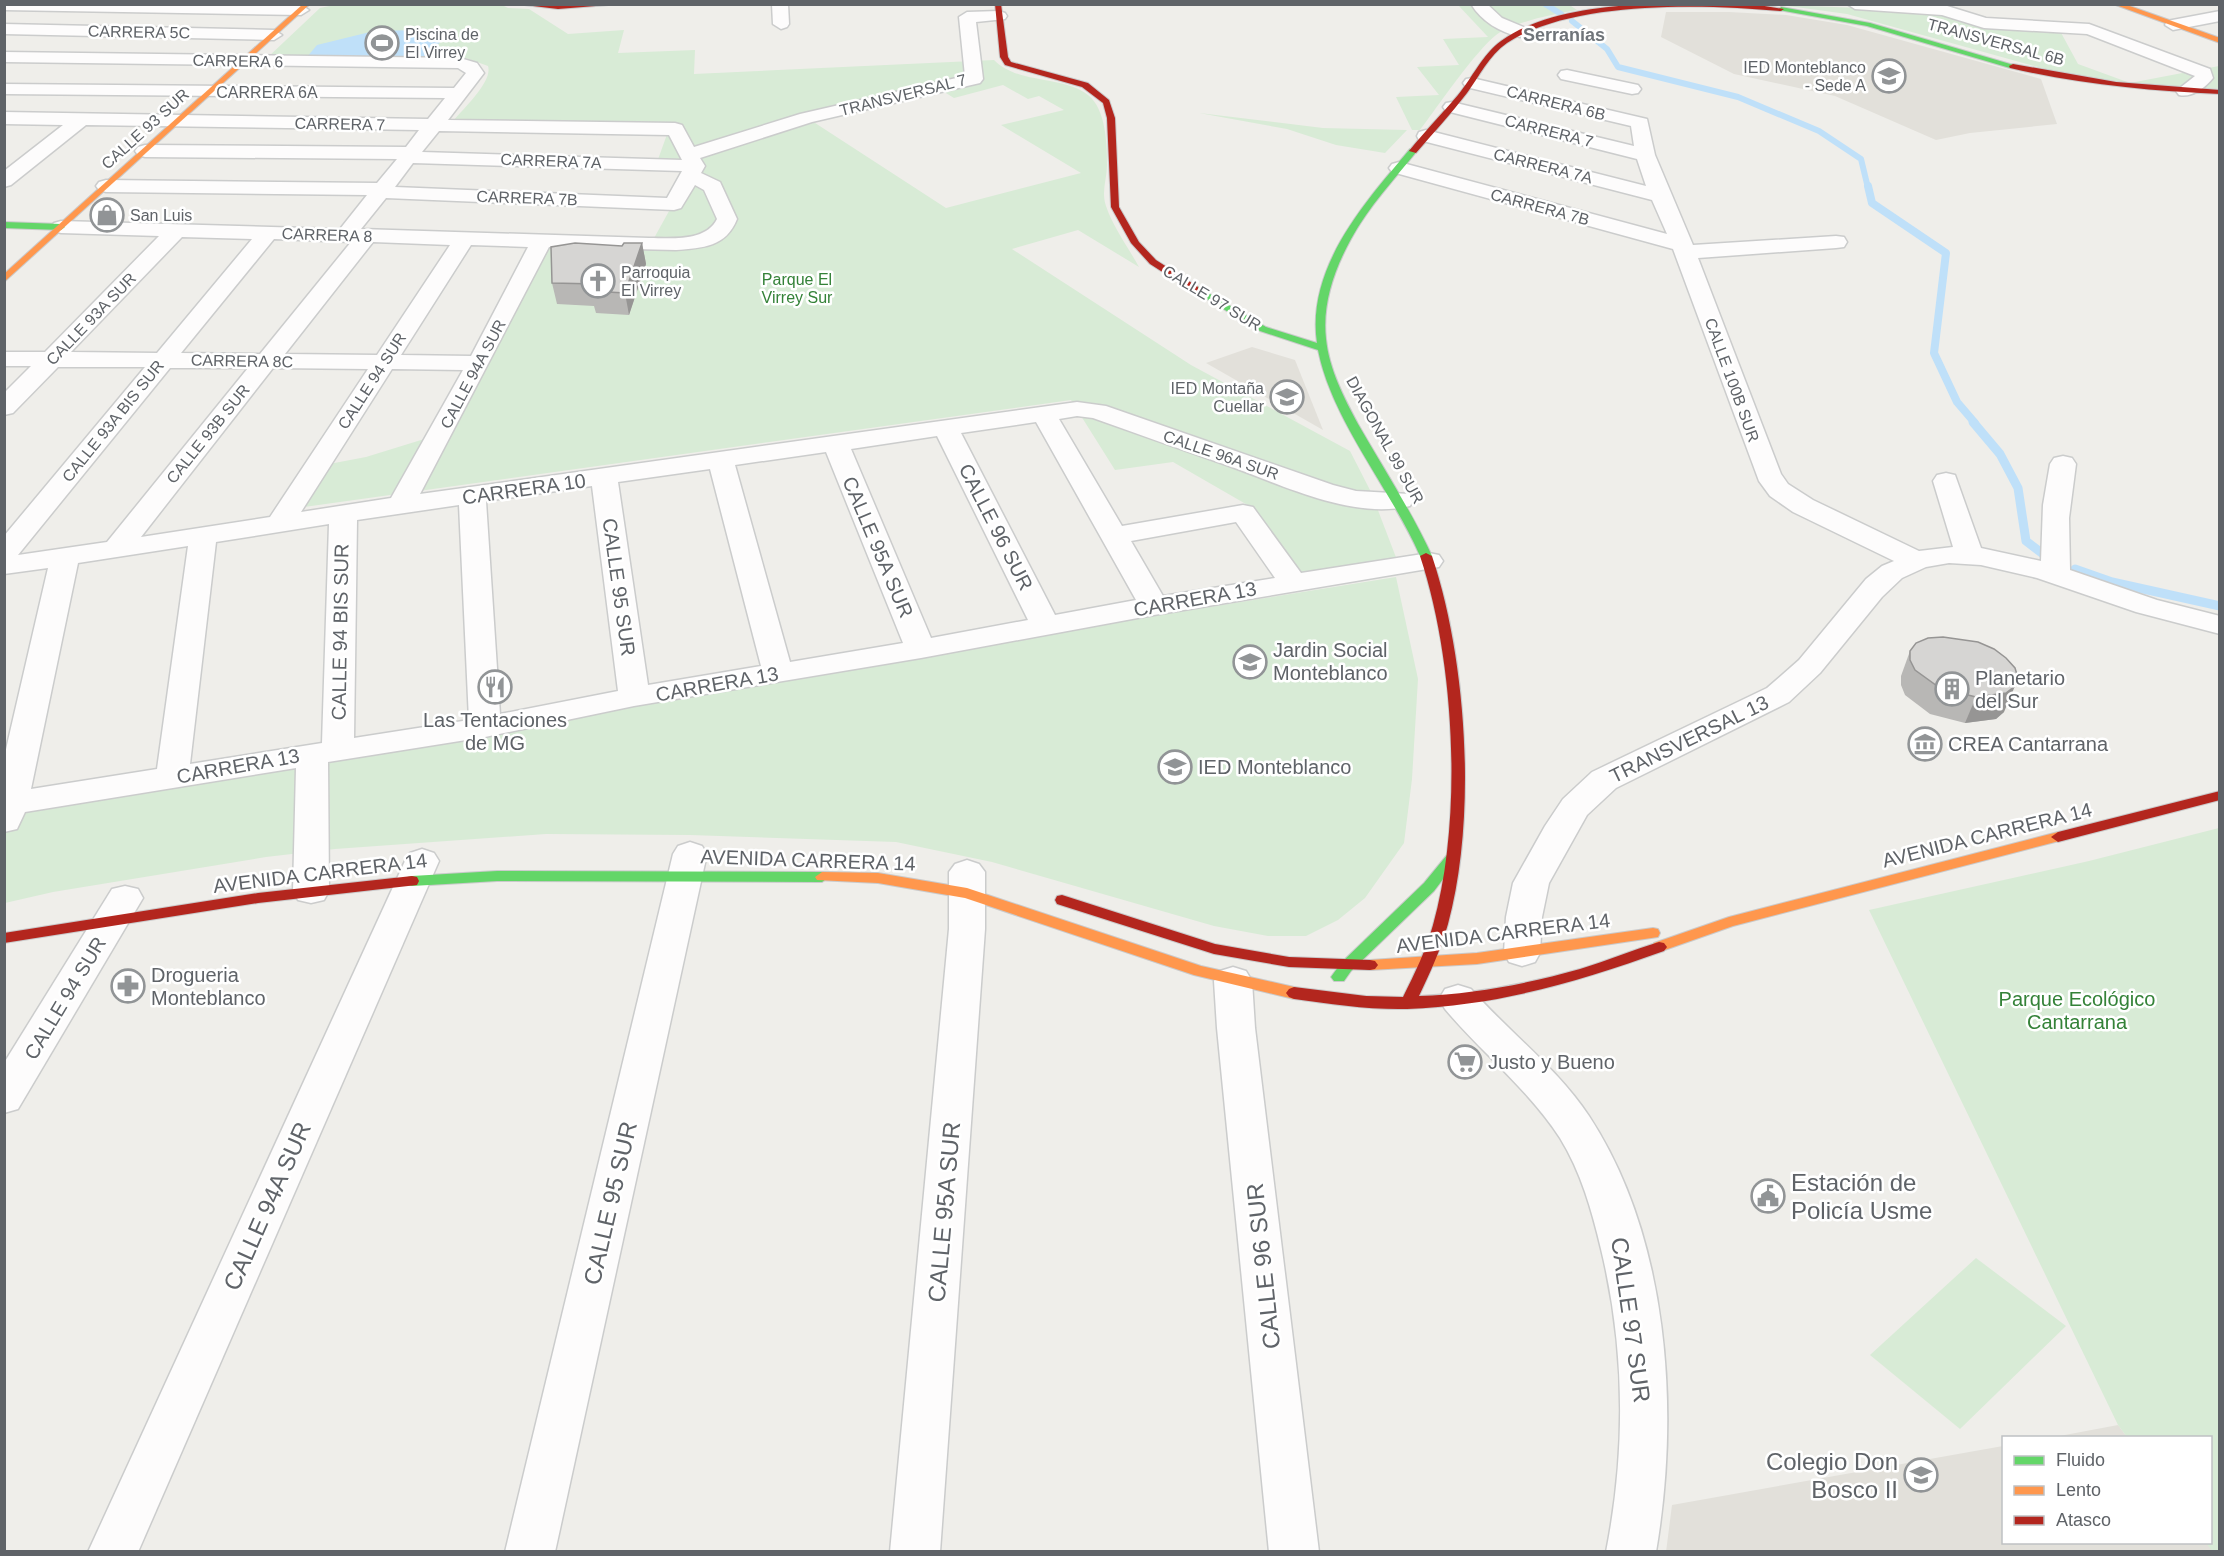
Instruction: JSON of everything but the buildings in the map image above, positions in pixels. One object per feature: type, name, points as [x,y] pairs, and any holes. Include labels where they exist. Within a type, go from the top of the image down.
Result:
[{"type":"street","points":[[519,4],[618,4]]},
{"type":"street","points":[[780,4],[781,24]]},
{"type":"street","points":[[1479,4],[1492,20],[1520,32],[1561,19],[1638,7],[1696,5],[1766,7]]},
{"type":"street","points":[[1855,4],[1944,10],[1984,23],[2100,32],[2204,73],[2204,78],[2185,92]]},
{"type":"street","points":[[1976,4],[1984,23]]},
{"type":"street","points":[[2116,4],[2220,41]]},
{"type":"street","points":[[4,5],[306,6]]},
{"type":"street","points":[[7,59],[98,5]]},
{"type":"street","name":"CALLE 93 SUR","points":[[6,276],[306,6]]},
{"type":"street","name":"TRANSVERSAL 6B","points":[[1766,7],[1848,19],[2025,69],[2090,82],[2185,92]]},
{"type":"street","name":"TRANSVERSAL 7","points":[[691,165],[807,118],[974,79],[967,17],[999,10]]},
{"type":"street","name":"CALLE 97 SUR","points":[[999,10],[1004,57],[1008,63],[1085,85],[1106,102],[1111,118],[1115,207],[1126,229],[1145,254],[1178,279],[1263,329],[1323,348]]},
{"type":"street","points":[[2173,25],[2220,16]]},
{"type":"street","name":"CARRERA 5C","points":[[4,29],[274,35]]},
{"type":"street","name":"DIAGONAL 99 SUR","points":[[1408,1003],[1426,965],[1443,915],[1453,856],[1457,774],[1451,671],[1438,592],[1429,561],[1400,500],[1337,389],[1320,336],[1322,305],[1331,269],[1358,224],[1399,168],[1472,83],[1504,41],[1520,32]]},
{"type":"street","name":"CARRERA 6","points":[[7,59],[460,63],[471,67]]},
{"type":"street","name":"CALLE 93B SUR","points":[[117,548],[266,361],[356,236],[381,191],[475,72],[471,67]]},
{"type":"street","points":[[1554,104],[1569,69],[1632,89]]},
{"type":"street","name":"CARRERA 6B","points":[[1472,83],[1640,123]]},
{"type":"street","name":"CARRERA 6A","points":[[4,89],[458,93]]},
{"type":"street","points":[[2185,92],[2220,92]]},
{"type":"street","name":"CARRERA 7","points":[[1452,107],[1645,155]]},
{"type":"street","name":"CARRERA 7","points":[[4,118],[675,129],[691,165]]},
{"type":"street","points":[[4,181],[82,119]]},
{"type":"street","name":"CALLE 100B SUR","points":[[1640,123],[1645,155],[1683,248],[1768,475],[1779,489],[1803,506],[1915,560]]},
{"type":"street","name":"CARRERA 7A","points":[[1426,136],[1660,196]]},
{"type":"street","name":"CARRERA 7A","points":[[145,151],[410,155],[691,165]]},
{"type":"street","name":"CARRERA 7B","points":[[106,186],[381,191],[674,204],[691,165]]},
{"type":"street","name":"CARRERA 8","points":[[4,225],[649,244],[683,243],[705,239],[721,232],[727,219],[713,186],[691,165]]},
{"type":"street","name":"CARRERA 7B","points":[[1399,168],[1683,248],[1836,242]]},
{"type":"street","name":"CALLE 93A SUR","points":[[4,408],[177,230]]},
{"type":"street","name":"CALLE 93A BIS SUR","points":[[4,554],[268,233]]},
{"type":"street","name":"CALLE 94 SUR","points":[[280,523],[464,239]]},
{"type":"street","name":"CALLE 94A SUR","points":[[402,505],[542,241]]},
{"type":"street","name":"CARRERA 8C","points":[[4,358],[479,363]]},
{"type":"street","name":"CALLE 96A SUR","points":[[1044,414],[1077,409],[1097,411],[1324,491],[1356,499],[1400,500]]},
{"type":"street","points":[[1044,414],[1154,606]]},
{"type":"street","name":"CARRERA 10","points":[[4,566],[402,505],[1044,414]]},
{"type":"street","name":"CALLE 96 SUR","points":[[946,429],[1046,626]]},
{"type":"street","name":"CALLE 95A SUR","points":[[836,444],[921,649]]},
{"type":"street","points":[[721,460],[778,673]]},
{"type":"street","points":[[2056,573],[2054,525],[2056,493],[2063,464]]},
{"type":"street","name":"CALLE 95 SUR","points":[[604,477],[634,698]]},
{"type":"street","points":[[1946,481],[1970,557]]},
{"type":"street","points":[[472,496],[484,727]]},
{"type":"street","points":[[1114,536],[1243,513],[1293,583]]},
{"type":"street","name":"CALLE 94 BIS SUR","points":[[311,876],[325,751],[343,514]]},
{"type":"street","points":[[172,778],[203,535]]},
{"type":"street","points":[[7,810],[65,557]]},
{"type":"street","points":[[1915,560],[1970,557],[2022,563],[2138,603],[2220,625]]},
{"type":"street","name":"TRANSVERSAL 13","points":[[1522,953],[1524,917],[1531,883],[1562,826],[1591,790],[1604,780],[1778,695],[1798,680],[1868,594],[1890,573],[1915,560]]},
{"type":"street","name":"CARRERA 13","points":[[7,810],[325,751],[484,727],[634,698],[1154,606],[1429,561]]},
{"type":"street","name":"AVENIDA CARRERA 14","points":[[4,938],[119,904],[311,876],[419,866],[497,876],[690,859],[878,878],[966,877],[1233,981],[1335,1001],[1408,1003],[1458,999],[1502,992],[1581,974],[1729,922],[2220,795]]},
{"type":"street","points":[[1335,1001],[1338,979],[1346,967],[1429,886],[1453,856]]},
{"type":"street","name":"CALLE 95 SUR","points":[[530,1551],[690,859]]},
{"type":"street","name":"CALLE 94A SUR","points":[[113,1551],[419,866]]},
{"type":"street","name":"CALLE 95A SUR","points":[[915,1551],[966,941],[966,877]]},
{"type":"street","name":"AVENIDA CARRERA 14","points":[[1045,895],[1155,932],[1233,954],[1346,967],[1426,965],[1729,922]]},
{"type":"street","name":"CALLE 94 SUR","points":[[4,1098],[119,904]]},
{"type":"street","name":"CALLE 96 SUR","points":[[1233,981],[1294,1551]]},
{"type":"street","name":"CALLE 97 SUR","points":[[1458,999],[1475,1019],[1495,1036],[1574,1127],[1602,1178],[1624,1245],[1639,1341],[1646,1437],[1640,1516],[1631,1551]]},
{"type":"shaded area","name":"IED Monteblanco - Sede A","points":[[1666,12],[1786,15],[1847,25],[2041,79],[2057,124],[1970,133],[1936,140],[1835,96],[1734,74],[1661,37]]},
{"type":"shaded area","name":"IED Montaña Cuellar","points":[[1252,347],[1295,360],[1323,430],[1206,363]]},
{"type":"shaded area","points":[[2118,1425],[2126,1436],[2060,1436]]},
{"type":"shaded area","name":"Colegio Don Bosco II","points":[[2002,1446],[2002,1544],[2208,1544],[2213,1551],[1666,1552],[1672,1505]]},
{"type":"green space","name":"Parque El Virrey Sur","points":[[500,4],[508,8],[529,9],[568,34],[624,30],[618,53],[695,50],[694,74],[994,60],[1004,68],[1016,73],[1078,89],[1088,95],[1099,109],[1106,137],[1107,170],[1104,190],[1106,206],[1139,267],[1078,230],[1012,249],[1191,365],[1350,451],[1371,492],[1397,560],[1295,574],[1251,507],[1173,462],[1115,470],[1071,400],[297,508],[324,465],[366,457],[447,432],[548,246],[648,249],[694,166],[656,165],[670,126],[454,120],[482,87],[488,72],[488,66],[466,58],[267,58],[320,8],[334,5]],"holes":[[[1003,85],[1028,99],[1039,96],[1064,110],[1001,125],[1081,173],[946,208],[812,121],[941,90],[954,98]]]},
{"type":"green space","points":[[1568,4],[1577,10],[1520,23],[1493,38],[1471,61],[1420,130],[1412,130],[1396,97],[1439,95],[1417,67],[1459,65],[1443,39],[1488,37],[1458,5]]},
{"type":"green space","points":[[1781,5],[1940,11],[1977,25],[2059,29],[2078,64],[2130,83],[2056,72],[1847,14]]},
{"type":"green space","points":[[2219,66],[2219,89],[2130,83]]},
{"type":"green space","points":[[1199,113],[1323,128],[1407,130],[1385,153],[1336,145],[1287,129]]},
{"type":"green space","points":[[1396,577],[1418,679],[1412,779],[1404,843],[1365,898],[1338,920],[1306,936],[1268,936],[1214,926],[992,862],[896,842],[690,835],[546,834],[335,849],[266,857],[53,892],[5,903],[5,810],[935,651]]},
{"type":"green space","name":"Parque Ecológico Cantarrana","points":[[2219,828],[2220,1551],[2213,1552],[2207,1544],[2212,1544],[2212,1436],[2126,1436],[2118,1425],[1869,910],[2089,861]]},
{"type":"green space","points":[[1976,1258],[2066,1326],[1960,1429],[1870,1355]]},
{"type":"water","name":"Piscina de El Virrey","points":[[421,30],[441,41],[425,58],[307,57],[317,45],[374,31]]},
{"type":"waterway","points":[[1545,4],[1561,14]]},
{"type":"waterway","points":[[1572,21],[1607,49],[1618,67],[1738,97],[1819,131],[1861,159],[1868,188]]},
{"type":"waterway","points":[[1868,186],[1872,203],[1946,253],[1934,353],[1957,402],[1975,423]]},
{"type":"waterway","points":[[1973,422],[2000,454],[2018,488],[2026,541],[2047,557]]},
{"type":"waterway","points":[[2075,569],[2112,582],[2220,606]]},
{"type":"traffic: fast","points":[[1781,9],[1868,24],[2013,66]]},
{"type":"traffic: fast","points":[[1413,151],[1362,214],[1335,261],[1326,286],[1321,312],[1321,339],[1331,379],[1343,404],[1426,556]]},
{"type":"traffic: fast","points":[[4,225],[61,227]]},
{"type":"traffic: fast","points":[[1195,289],[1263,329],[1323,348]]},
{"type":"traffic: fast","points":[[1339,977],[1346,967],[1429,887],[1452,858]]},
{"type":"traffic: fast","points":[[412,881],[497,876],[822,877]]},
{"type":"traffic: slow","points":[[4,279],[307,4]]},
{"type":"traffic: slow","points":[[2116,4],[2220,41]]},
{"type":"traffic: slow","points":[[1659,947],[1729,922],[2058,837]]},
{"type":"traffic: slow","points":[[822,877],[878,878],[967,893],[1199,971],[1294,993]]},
{"type":"traffic: slow","points":[[1370,965],[1477,959],[1653,933]]},
{"type":"traffic: jam","points":[[519,4],[558,7],[618,4]]},
{"type":"traffic: jam","points":[[998,4],[1004,57],[1008,63],[1085,85],[1106,102],[1111,118],[1115,207],[1135,243],[1153,262],[1195,289]]},
{"type":"traffic: jam","points":[[1413,151],[1458,100],[1492,53],[1504,42],[1529,28],[1561,18],[1637,7],[1716,5],[1781,9]]},
{"type":"traffic: jam","points":[[2013,66],[2116,85],[2220,92]]},
{"type":"traffic: jam","points":[[1408,1003],[1433,948],[1443,914],[1455,832],[1457,784],[1453,683],[1447,635],[1438,592],[1426,556]]},
{"type":"traffic: jam","points":[[2058,837],[2220,795]]},
{"type":"traffic: jam","points":[[4,938],[258,898],[412,881]]},
{"type":"traffic: jam","points":[[1062,900],[1214,949],[1289,962],[1370,965]]},
{"type":"traffic: jam","points":[[1294,993],[1366,1002],[1439,1001],[1475,997],[1547,984],[1659,947]]},
{"type":"place","name":"Piscina de El Virrey","points":[[382,43]]},
{"type":"place","name":"IED Monteblanco - Sede A","points":[[1889,76]]},
{"type":"place","name":"San Luis","points":[[107,215]]},
{"type":"place","name":"Parroquia El Virrey","points":[[598,281]]},
{"type":"place","name":"IED Montaña Cuellar","points":[[1287,397]]},
{"type":"place","name":"Jardin Social Monteblanco","points":[[1250,662]]},
{"type":"place","name":"Las Tentaciones de MG","points":[[495,687]]},
{"type":"place","name":"Planetario del Sur","points":[[1952,689]]},
{"type":"place","name":"CREA Cantarrana","points":[[1925,744]]},
{"type":"place","name":"IED Monteblanco","points":[[1175,767]]},
{"type":"place","name":"Drogueria Monteblanco","points":[[128,986]]},
{"type":"place","name":"Justo y Bueno","points":[[1465,1062]]},
{"type":"place","name":"Estación de Policía Usme","points":[[1768,1196]]},
{"type":"place","name":"Colegio Don Bosco II","points":[[1921,1475]]},
{"type":"district","name":"Serranías","points":[[1564,35]]}]
